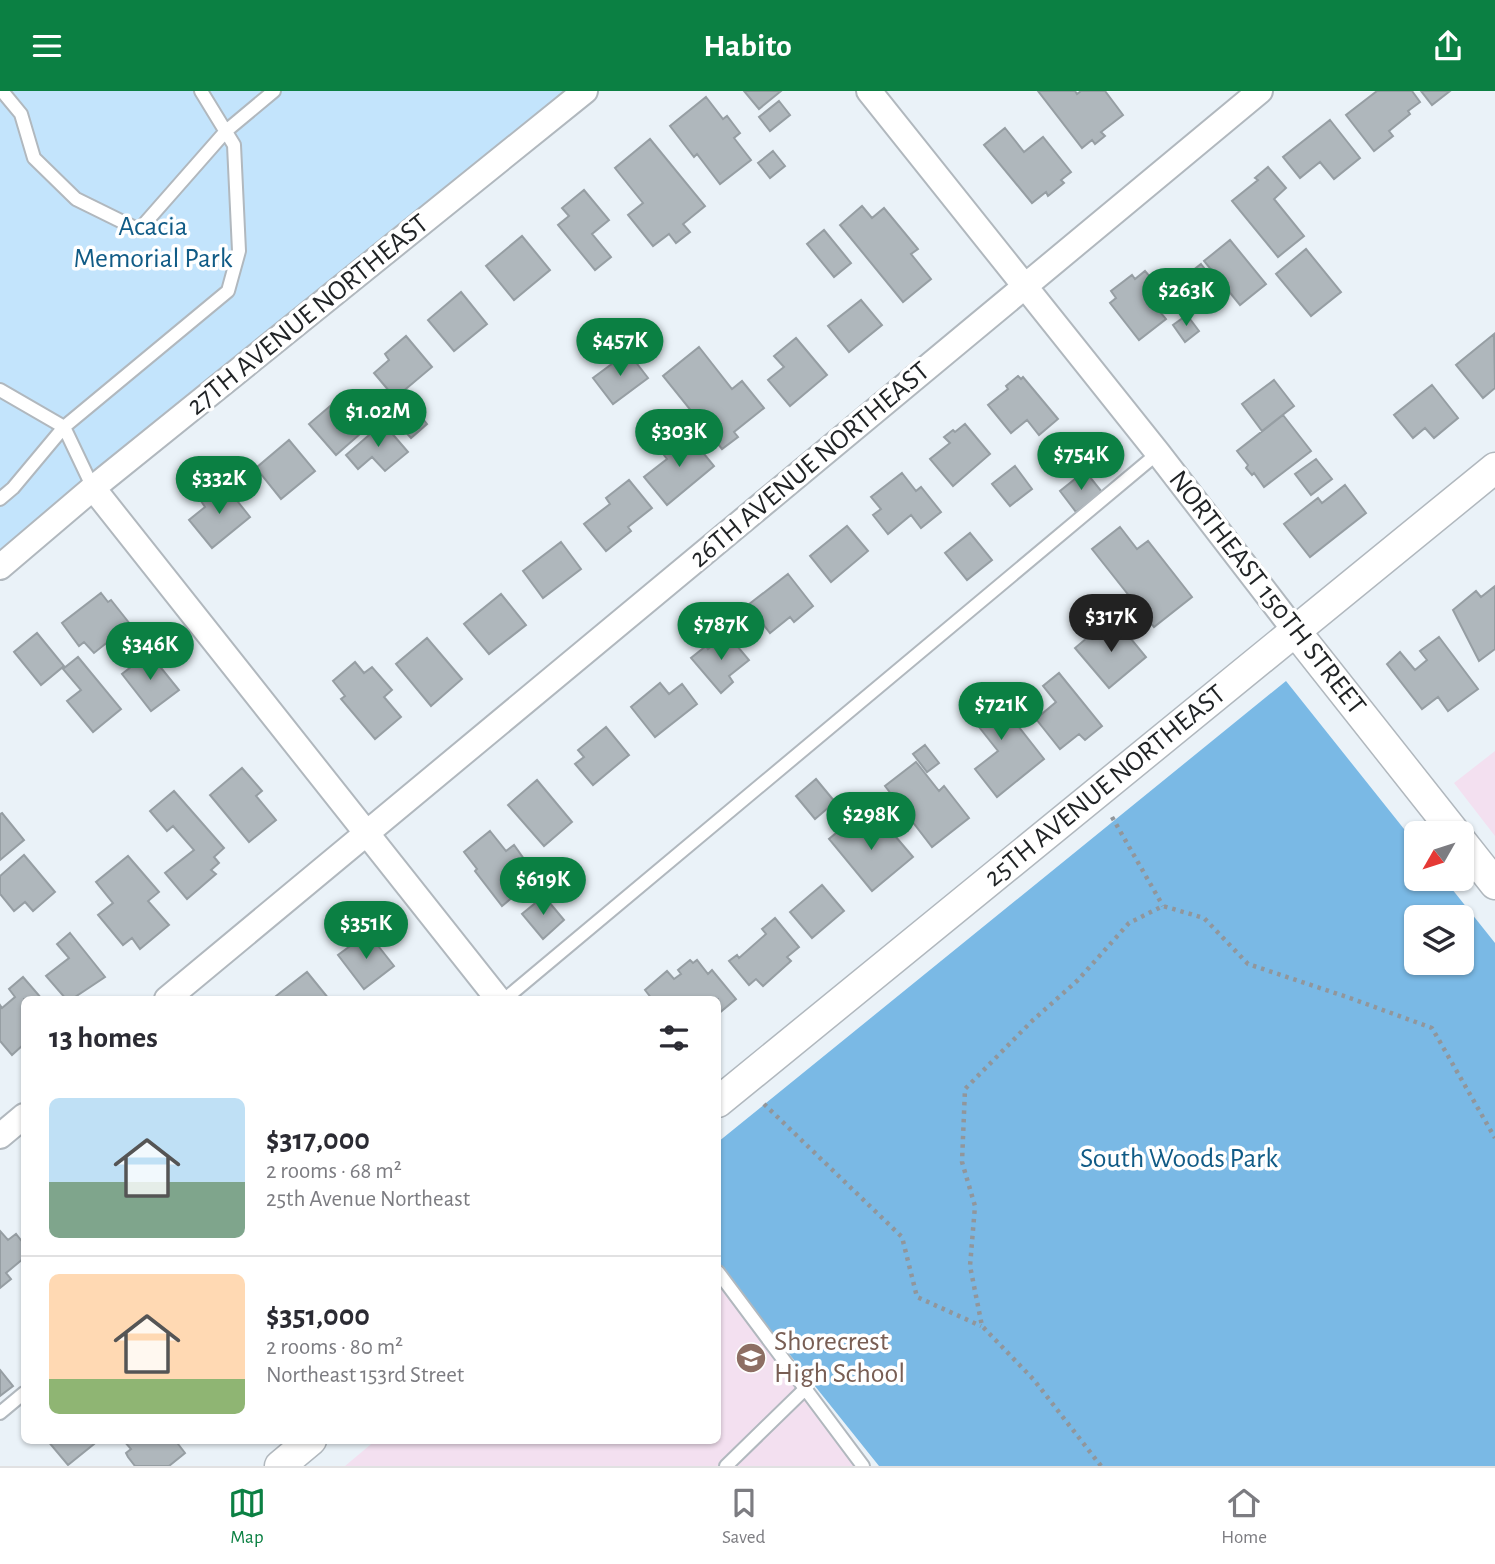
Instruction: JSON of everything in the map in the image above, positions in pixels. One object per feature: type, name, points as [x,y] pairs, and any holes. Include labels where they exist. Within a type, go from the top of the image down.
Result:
[{"type":"street","name":"27TH AVENUE NORTHEAST","points":[[0,567],[93,488],[585,91]]},
{"type":"street","name":"NORTHEAST 150TH STREET","points":[[869,91],[1158,453],[1446,821]]},
{"type":"street","name":"26TH AVENUE NORTHEAST","points":[[171,996],[368,835],[1259,91]]},
{"type":"street","name":"25TH AVENUE NORTHEAST","points":[[721,1100],[962,900],[1296,632],[1495,468]]},
{"type":"street","points":[[93,488],[496,996]]},
{"type":"street","points":[[1474,857],[1495,884]]},
{"type":"street","points":[[0,1136],[21,1118]]},
{"type":"street","points":[[280,1466],[306,1444]]},
{"type":"lane","points":[[2,91],[21,114],[34,158],[76,199],[139,230],[226,131],[274,91]]},
{"type":"lane","points":[[0,499],[13,488],[64,427],[228,291],[239,251],[234,145],[201,91]]},
{"type":"lane","points":[[0,390],[64,427],[93,488]]},
{"type":"lane","points":[[509,996],[1158,453]]},
{"type":"lane","points":[[721,1276],[863,1466]]},
{"type":"lane","points":[[726,1466],[804,1390]]},
{"type":"lane","points":[[0,1413],[21,1396]]},
{"type":"path","points":[[1112,817],[1163,906]]},
{"type":"path","points":[[982,1326],[970,1266],[975,1206],[962,1162],[965,1089],[1032,1021],[1078,980],[1129,923],[1163,906],[1204,918],[1248,964],[1432,1028],[1495,1138]]},
{"type":"path","points":[[764,1104],[902,1237],[917,1297],[982,1326],[1034,1380],[1101,1466]]},
{"type":"shaded area","points":[[1495,751],[1495,836],[1454,783]]},
{"type":"shaded area","name":"Shorecrest High School","points":[[721,1280],[871,1466],[345,1466],[371,1444],[721,1444]]},
{"type":"green space","name":"Acacia Memorial Park","points":[[0,91],[584,91],[0,564]]},
{"type":"green space","name":"South Woods Park","points":[[1286,681],[1404,829],[1404,891],[1454,891],[1465,905],[1404,905],[1404,975],[1474,975],[1474,917],[1495,943],[1495,1466],[879,1466],[721,1269],[721,1140]]},
{"type":"building","points":[[744,91],[781,91],[759,109]]},
{"type":"building","points":[[1038,91],[1075,91],[1077,94],[1081,91],[1105,91],[1123,115],[1101,132],[1105,136],[1095,144],[1092,140],[1082,148]]},
{"type":"building","points":[[1377,91],[1412,91],[1420,102],[1389,131],[1393,136],[1374,151],[1346,115]]},
{"type":"building","points":[[1421,91],[1450,91],[1432,105]]},
{"type":"building","points":[[706,97],[723,119],[727,116],[740,133],[734,138],[751,160],[720,184],[697,154],[694,157],[670,126]]},
{"type":"building","points":[[779,101],[790,115],[770,131],[759,117]]},
{"type":"building","points":[[1330,120],[1360,158],[1334,179],[1320,162],[1300,178],[1283,157]]},
{"type":"building","points":[[1005,128],[1024,152],[1043,137],[1071,172],[1061,180],[1064,183],[1048,196],[1046,192],[1032,203],[984,145]]},
{"type":"building","points":[[650,139],[705,206],[683,224],[690,232],[676,243],[669,234],[653,246],[628,215],[643,203],[615,168]]},
{"type":"building","points":[[773,151],[785,166],[770,178],[758,163]]},
{"type":"building","points":[[1268,167],[1286,188],[1274,199],[1304,236],[1278,257],[1232,201],[1258,180],[1255,178]]},
{"type":"building","points":[[584,190],[609,220],[592,234],[611,257],[595,270],[558,225],[569,216],[562,208]]},
{"type":"building","points":[[862,206],[872,218],[884,208],[918,249],[911,254],[931,279],[903,302],[840,225]]},
{"type":"building","points":[[824,230],[851,263],[834,277],[807,244]]},
{"type":"building","points":[[522,236],[550,270],[514,300],[486,266]]},
{"type":"building","points":[[1230,240],[1266,284],[1240,305],[1204,261]]},
{"type":"building","points":[[1306,249],[1341,292],[1311,316],[1276,274]]},
{"type":"building","points":[[1201,264],[1222,291],[1203,306],[1182,279]]},
{"type":"building","points":[[1145,271],[1163,292],[1151,301],[1166,319],[1139,340],[1110,303],[1116,298],[1111,291],[1132,275],[1135,279]]},
{"type":"building","points":[[461,292],[487,324],[454,351],[428,320]]},
{"type":"building","points":[[861,300],[882,325],[849,352],[828,326]]},
{"type":"building","points":[[1187,315],[1199,331],[1185,342],[1173,325]]},
{"type":"building","points":[[1494,334],[1495,388],[1483,398],[1456,365]]},
{"type":"building","points":[[406,336],[432,367],[395,398],[374,373],[389,360],[385,354]]},
{"type":"building","points":[[796,338],[827,375],[790,406],[768,380],[784,367],[774,356]]},
{"type":"building","points":[[699,347],[732,389],[742,381],[764,408],[734,432],[738,437],[722,449],[663,376]]},
{"type":"building","points":[[628,352],[648,378],[613,404],[593,378]]},
{"type":"building","points":[[1018,376],[1021,379],[1023,377],[1058,419],[1039,435],[1027,420],[1011,433],[988,405],[1008,389],[1006,386]]},
{"type":"building","points":[[1274,380],[1294,406],[1262,431],[1242,404]]},
{"type":"building","points":[[1432,385],[1458,418],[1434,438],[1425,428],[1413,438],[1394,415]]},
{"type":"building","points":[[342,396],[368,427],[336,455],[309,424]]},
{"type":"building","points":[[412,405],[427,424],[411,438],[395,420]]},
{"type":"building","points":[[1283,415],[1311,451],[1264,487],[1254,473],[1252,475],[1246,468],[1248,465],[1237,451]]},
{"type":"building","points":[[383,423],[408,452],[385,471],[372,457],[358,469],[346,455]]},
{"type":"building","points":[[965,424],[990,454],[953,486],[930,459],[950,443],[944,437]]},
{"type":"building","points":[[687,433],[714,466],[667,505],[644,477],[667,459],[660,450]]},
{"type":"building","points":[[289,440],[315,471],[281,499],[256,468]]},
{"type":"building","points":[[1316,459],[1332,479],[1311,495],[1295,474]]},
{"type":"building","points":[[1015,466],[1032,489],[1010,506],[992,484]]},
{"type":"building","points":[[1085,471],[1102,492],[1076,512],[1060,491]]},
{"type":"building","points":[[902,473],[916,491],[921,487],[941,512],[921,528],[911,515],[888,534],[873,515],[881,509],[871,497]]},
{"type":"building","points":[[629,480],[652,508],[628,527],[631,531],[606,551],[584,524],[610,504],[606,498]]},
{"type":"building","points":[[223,483],[250,517],[212,548],[189,520],[205,507],[201,501]]},
{"type":"building","points":[[1345,485],[1366,513],[1310,557],[1284,524],[1318,498],[1322,503]]},
{"type":"building","points":[[847,526],[868,551],[831,582],[810,556]]},
{"type":"building","points":[[1120,527],[1137,549],[1148,541],[1192,597],[1154,627],[1092,549]]},
{"type":"building","points":[[970,533],[992,560],[967,580],[945,553]]},
{"type":"building","points":[[561,542],[581,569],[543,598],[523,571]]},
{"type":"building","points":[[788,574],[813,606],[794,622],[790,617],[770,633],[748,605]]},
{"type":"building","points":[[1495,586],[1495,649],[1479,661],[1453,610],[1476,591],[1481,597]]},
{"type":"building","points":[[101,593],[108,602],[111,600],[130,624],[94,653],[84,642],[79,646],[62,623]]},
{"type":"building","points":[[501,594],[526,625],[489,654],[464,624]]},
{"type":"building","points":[[1117,622],[1146,657],[1109,688],[1075,648],[1100,627],[1105,633]]},
{"type":"building","points":[[37,633],[64,666],[41,685],[14,652]]},
{"type":"building","points":[[727,634],[749,660],[729,676],[733,682],[721,693],[691,658]]},
{"type":"building","points":[[1439,637],[1478,689],[1448,711],[1438,697],[1422,709],[1387,664],[1400,652],[1415,670],[1427,660],[1420,651]]},
{"type":"building","points":[[427,638],[462,679],[431,706],[396,664]]},
{"type":"building","points":[[149,653],[179,690],[151,711],[122,674]]},
{"type":"building","points":[[78,657],[121,709],[93,732],[67,701],[81,690],[63,669]]},
{"type":"building","points":[[355,662],[364,673],[372,667],[392,690],[384,697],[401,717],[375,739],[341,699],[345,696],[333,681]]},
{"type":"building","points":[[1059,673],[1102,726],[1085,740],[1079,734],[1060,749],[1036,719],[1056,702],[1043,686]]},
{"type":"building","points":[[660,683],[669,694],[682,684],[697,704],[655,737],[631,707]]},
{"type":"building","points":[[985,684],[1044,759],[997,797],[975,769],[998,751],[960,703]]},
{"type":"building","points":[[606,727],[629,755],[593,785],[575,764],[584,757],[578,750]]},
{"type":"building","points":[[925,745],[939,763],[927,772],[913,754]]},
{"type":"building","points":[[916,762],[939,791],[944,786],[969,818],[932,847],[885,786]]},
{"type":"building","points":[[242,768],[262,791],[256,796],[276,820],[249,842],[210,795]]},
{"type":"building","points":[[816,779],[835,802],[815,819],[796,796]]},
{"type":"building","points":[[537,780],[572,822],[544,846],[508,805]]},
{"type":"building","points":[[174,791],[224,848],[214,857],[219,863],[211,870],[216,874],[187,899],[165,873],[194,850],[173,826],[167,831],[150,811]]},
{"type":"building","points":[[2,813],[24,840],[0,860],[0,814]]},
{"type":"building","points":[[854,818],[869,835],[884,823],[913,857],[872,891],[829,839]]},
{"type":"building","points":[[490,831],[506,851],[514,845],[524,859],[518,863],[532,881],[502,906],[464,852]]},
{"type":"building","points":[[24,855],[55,892],[33,911],[25,902],[14,911],[0,894],[0,876]]},
{"type":"building","points":[[128,856],[159,892],[148,901],[169,925],[140,949],[132,938],[123,945],[98,915],[113,903],[96,882]]},
{"type":"building","points":[[822,885],[844,911],[812,938],[790,912]]},
{"type":"building","points":[[544,896],[564,920],[543,939],[522,914]]},
{"type":"building","points":[[775,918],[799,947],[787,957],[791,961],[763,986],[756,979],[749,985],[729,961],[737,955],[739,958],[766,934],[762,929]]},
{"type":"building","points":[[70,933],[105,977],[76,996],[63,996],[46,976],[69,958],[57,944]]},
{"type":"building","points":[[368,933],[394,966],[364,989],[338,955]]},
{"type":"building","points":[[690,960],[693,963],[697,960],[708,974],[712,970],[736,999],[721,1012],[721,996],[650,996],[645,990],[667,971],[674,979],[681,974],[678,970]]},
{"type":"building","points":[[307,972],[327,996],[276,996]]},
{"type":"building","points":[[23,977],[39,996],[21,996],[21,1047],[12,1055],[0,1041],[0,1005],[2,1008],[15,997],[9,989]]},
{"type":"building","points":[[0,1231],[8,1240],[16,1234],[21,1240],[21,1260],[6,1273],[11,1279],[0,1288]]},
{"type":"building","points":[[0,1370],[13,1386],[0,1396]]},
{"type":"building","points":[[50,1444],[94,1444],[68,1465]]},
{"type":"building","points":[[127,1444],[178,1444],[185,1453],[169,1466],[135,1466],[126,1453],[131,1449]]},
{"type":"place","name":"Shorecrest High School","points":[[751,1358]]}]
